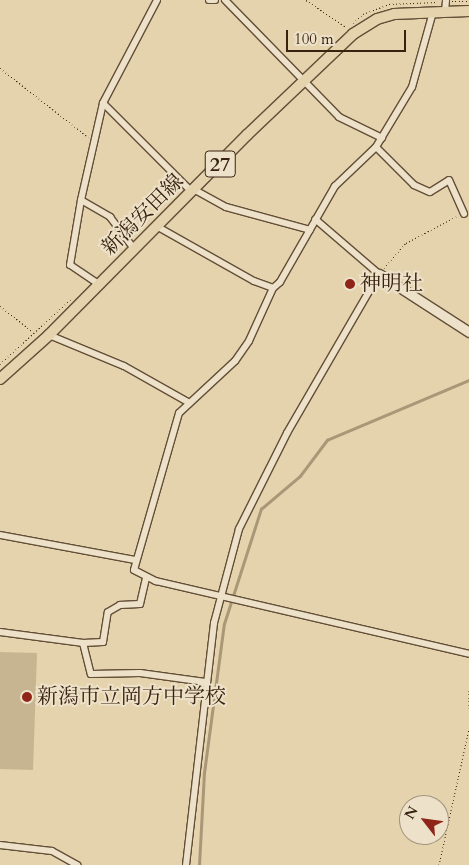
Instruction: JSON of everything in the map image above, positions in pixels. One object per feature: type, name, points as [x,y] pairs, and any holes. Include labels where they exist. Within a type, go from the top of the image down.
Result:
[{"type":"main road","name":"新潟安田線","points":[[0,379],[46,338],[302,82],[353,34],[377,19],[394,14],[469,11]]},
{"type":"street","points":[[100,285],[70,265],[81,200],[102,103],[157,0]]},
{"type":"street","points":[[209,0],[215,0]]},
{"type":"street","points":[[225,0],[302,82],[339,117],[382,138]]},
{"type":"street","points":[[445,12],[446,0]]},
{"type":"street","points":[[434,12],[412,87],[382,138],[376,147],[335,186],[280,282],[272,288],[249,341],[235,361],[188,402],[179,414],[162,482],[135,560],[134,570],[146,577],[219,596],[469,654]]},
{"type":"street","points":[[102,103],[194,191],[226,207],[310,230]]},
{"type":"street","points":[[376,147],[414,185],[430,192],[449,180],[464,214]]},
{"type":"street","points":[[81,200],[110,218],[135,250]]},
{"type":"street","points":[[315,219],[379,274],[469,332]]},
{"type":"street","points":[[158,227],[254,281],[272,288]]},
{"type":"street","points":[[186,865],[205,682],[219,596],[248,509],[314,383],[379,274]]},
{"type":"street","points":[[46,338],[124,366],[188,402]]},
{"type":"street","points":[[0,535],[135,560]]},
{"type":"street","points":[[0,632],[83,643],[103,642],[108,612],[120,605],[140,604],[146,577]]},
{"type":"street","points":[[83,643],[92,674],[140,673],[205,682]]},
{"type":"street","points":[[0,846],[52,852],[77,865]]},
{"type":"path","points":[[306,0],[353,34]]},
{"type":"path","points":[[0,68],[95,142]]},
{"type":"path","points":[[379,274],[406,243],[464,214]]},
{"type":"path","points":[[0,306],[46,338]]},
{"type":"path","points":[[469,690],[469,708]]},
{"type":"path","points":[[439,865],[469,729]]},
{"type":"shaded area","points":[[0,652],[37,653],[33,770],[0,769]]},
{"type":"waterway","points":[[199,865],[204,773],[224,624],[261,509],[300,476],[327,440],[469,380]]},
{"type":"place","name":"神明社","points":[[350,284]]},
{"type":"place","name":"新潟市立岡方中学校","points":[[27,697]]}]
